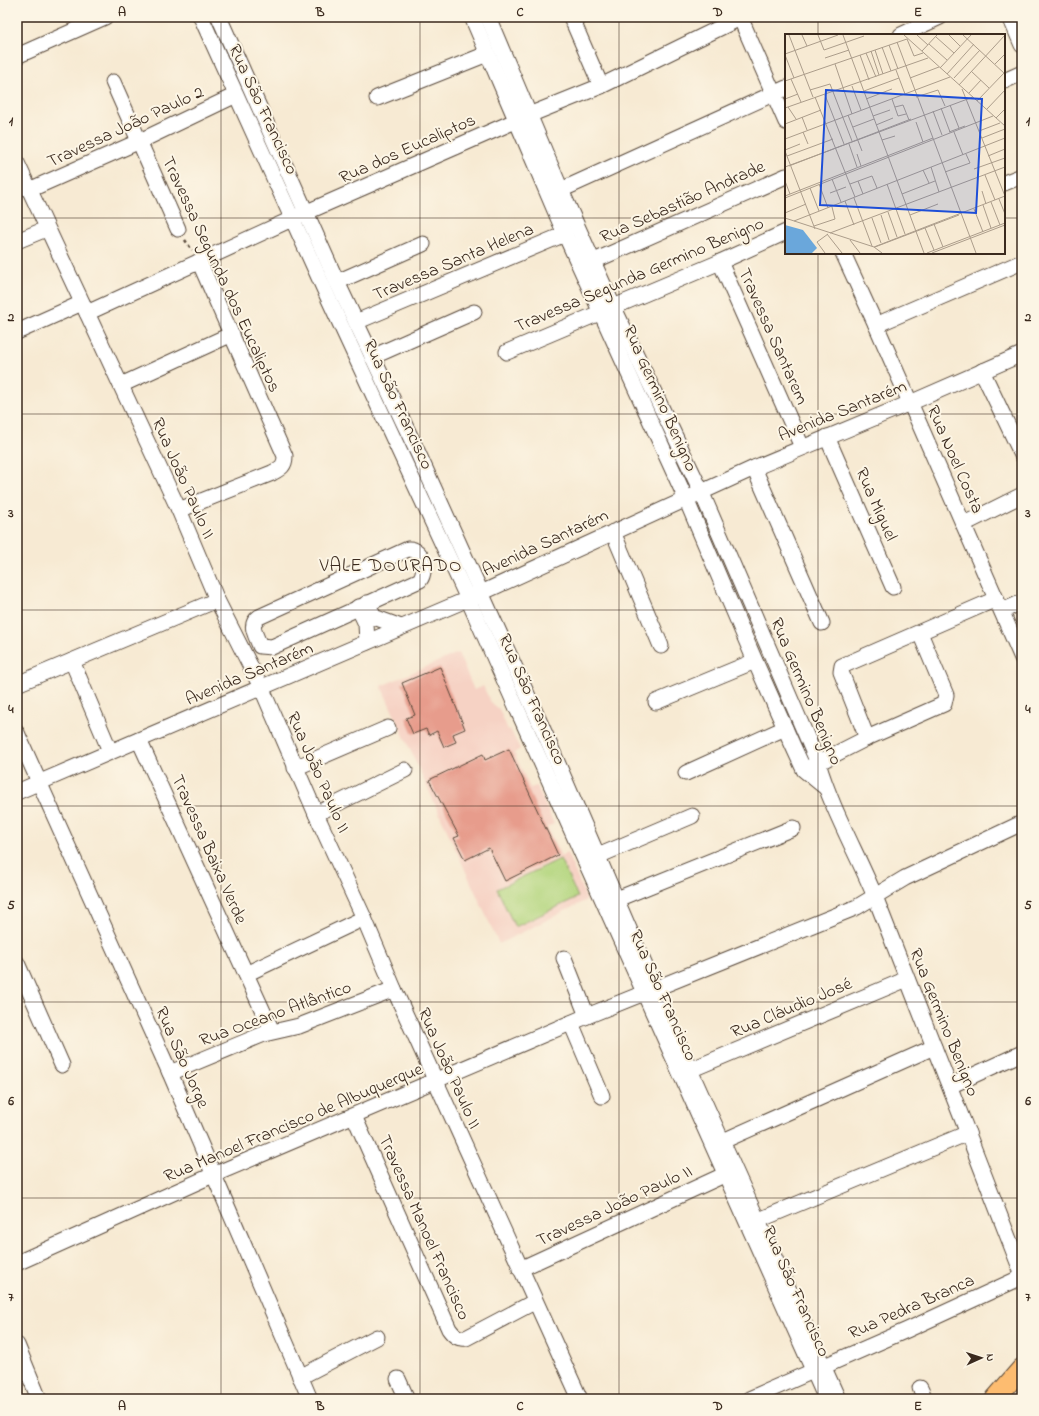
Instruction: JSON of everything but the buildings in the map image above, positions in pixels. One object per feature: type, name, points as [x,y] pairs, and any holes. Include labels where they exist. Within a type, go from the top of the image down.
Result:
[{"type":"main road","points":[[995,1399],[1020,1374]]},
{"type":"street","points":[[17,56],[105,17]]},
{"type":"street","name":"Rua São Francisco","points":[[201,17],[326,293],[474,596],[598,856],[617,899],[649,992],[690,1070],[759,1220],[817,1368],[826,1399]]},
{"type":"street","name":"Rua São Francisco","points":[[219,17],[337,282],[418,452],[474,596],[649,992],[724,1175],[817,1368],[838,1399]]},
{"type":"street","name":"Rua Germino Benigno","points":[[472,17],[487,54],[561,190],[594,261],[607,309],[754,661],[804,770],[826,788]]},
{"type":"street","name":"Rua Germino Benigno","points":[[488,17],[522,118],[565,234],[607,309],[701,491],[818,763],[826,788],[875,897],[968,1132],[1022,1274]]},
{"type":"street","points":[[571,17],[601,86]]},
{"type":"street","points":[[741,17],[780,90],[785,117]]},
{"type":"street","name":"Rua dos Eucaliptos","points":[[17,332],[84,308],[199,261],[522,118],[601,86],[741,17]]},
{"type":"street","points":[[903,34],[940,17]]},
{"type":"street","points":[[1010,17],[1022,45]]},
{"type":"street","points":[[377,98],[487,54]]},
{"type":"street","points":[[1005,81],[1022,73]]},
{"type":"street","name":"Travessa Segunda dos Eucaliptos","points":[[113,82],[178,229]]},
{"type":"street","points":[[561,190],[780,90]]},
{"type":"street","name":"Travessa João Paulo 2","points":[[29,190],[140,141],[236,95]]},
{"type":"street","name":"Rua João Paulo II","points":[[17,164],[46,229],[179,510],[217,600],[262,689],[316,814],[364,918],[394,989],[534,1302],[580,1399]]},
{"type":"street","name":"Rua Sebastião Andrade","points":[[594,261],[785,176]]},
{"type":"street","points":[[1005,183],[1022,176]]},
{"type":"street","points":[[17,241],[46,229]]},
{"type":"street","name":"Travessa Segunda Germino Benigno","points":[[507,352],[720,262],[785,232]]},
{"type":"street","name":"Travessa Santa Helena","points":[[356,322],[565,234]]},
{"type":"street","points":[[337,282],[423,244]]},
{"type":"street","name":"Rua Noel Costa","points":[[843,254],[1022,658]]},
{"type":"street","name":"Travessa Segunda dos Eucaliptos","points":[[179,510],[280,469],[285,461],[285,456],[199,261]]},
{"type":"street","name":"Travessa Santarem","points":[[720,262],[802,446]]},
{"type":"street","points":[[876,325],[1022,262]]},
{"type":"street","points":[[372,357],[474,312]]},
{"type":"street","points":[[121,385],[232,334]]},
{"type":"street","name":"Avenida Santarém","points":[[17,792],[110,751],[262,689],[474,596],[802,446],[910,403],[1022,354]]},
{"type":"street","points":[[982,371],[1022,455]]},
{"type":"street","name":"Rua Miguel","points":[[827,437],[893,587]]},
{"type":"street","points":[[754,468],[822,623]]},
{"type":"street","points":[[964,524],[1022,494]]},
{"type":"street","points":[[613,532],[661,646]]},
{"type":"street","points":[[408,549],[414,549],[425,568],[424,575],[420,580],[363,606],[272,647],[260,646],[252,626],[254,621],[259,617],[408,549]]},
{"type":"street","points":[[17,684],[217,600]]},
{"type":"street","points":[[868,738],[841,672],[841,668],[920,633],[999,605],[1022,602]]},
{"type":"street","points":[[363,606],[374,617],[401,627]]},
{"type":"street","points":[[363,606],[367,642]]},
{"type":"street","points":[[804,770],[868,738],[938,708],[946,702],[946,696],[920,633]]},
{"type":"street","points":[[72,661],[110,751]]},
{"type":"street","points":[[656,702],[754,661]]},
{"type":"street","points":[[296,768],[388,728]]},
{"type":"street","points":[[686,773],[786,728]]},
{"type":"street","name":"Rua São Jorge","points":[[17,733],[38,783],[170,1073],[310,1399]]},
{"type":"street","name":"Travessa Baixa Verde","points":[[139,740],[272,1031]]},
{"type":"street","points":[[316,814],[405,770]]},
{"type":"street","points":[[598,856],[692,816]]},
{"type":"street","name":"Rua Manoel Francisco de Albuquerque","points":[[17,1263],[213,1175],[587,1016],[857,907],[905,878],[1022,823]]},
{"type":"street","points":[[617,899],[793,828]]},
{"type":"street","points":[[246,974],[364,918]]},
{"type":"street","points":[[564,958],[587,1016]]},
{"type":"street","points":[[17,963],[62,1065]]},
{"type":"street","name":"Rua Cláudio José","points":[[690,1070],[907,980]]},
{"type":"street","name":"Rua Oceano Atlântico","points":[[170,1073],[272,1031],[299,1026],[394,989]]},
{"type":"street","points":[[571,1023],[602,1096]]},
{"type":"street","points":[[723,1141],[934,1047]]},
{"type":"street","points":[[950,1086],[1022,1053]]},
{"type":"street","name":"Travessa Manoel Francisco","points":[[354,1116],[453,1335],[466,1338],[534,1302]]},
{"type":"street","points":[[759,1220],[968,1132]]},
{"type":"street","name":"Travessa João Paulo II","points":[[520,1269],[724,1175]]},
{"type":"street","name":"Rua Pedra Branca","points":[[749,1399],[907,1330],[1022,1277]]},
{"type":"street","points":[[300,1377],[377,1337]]},
{"type":"street","points":[[17,1345],[35,1398]]},
{"type":"street","points":[[398,1379],[407,1399]]},
{"type":"path","name":"Travessa Segunda dos Eucaliptos","points":[[178,229],[199,261]]},
{"type":"shaded area","points":[[458,653],[474,690],[483,686],[491,703],[499,709],[508,730],[510,729],[520,749],[514,753],[530,788],[537,786],[554,824],[547,827],[561,856],[567,853],[587,900],[499,944],[381,686]]},
{"type":"green space","points":[[560,859],[578,897],[515,927],[497,889]]},
{"type":"district","name":"VALE DOURADO","points":[[391,564]]}]
